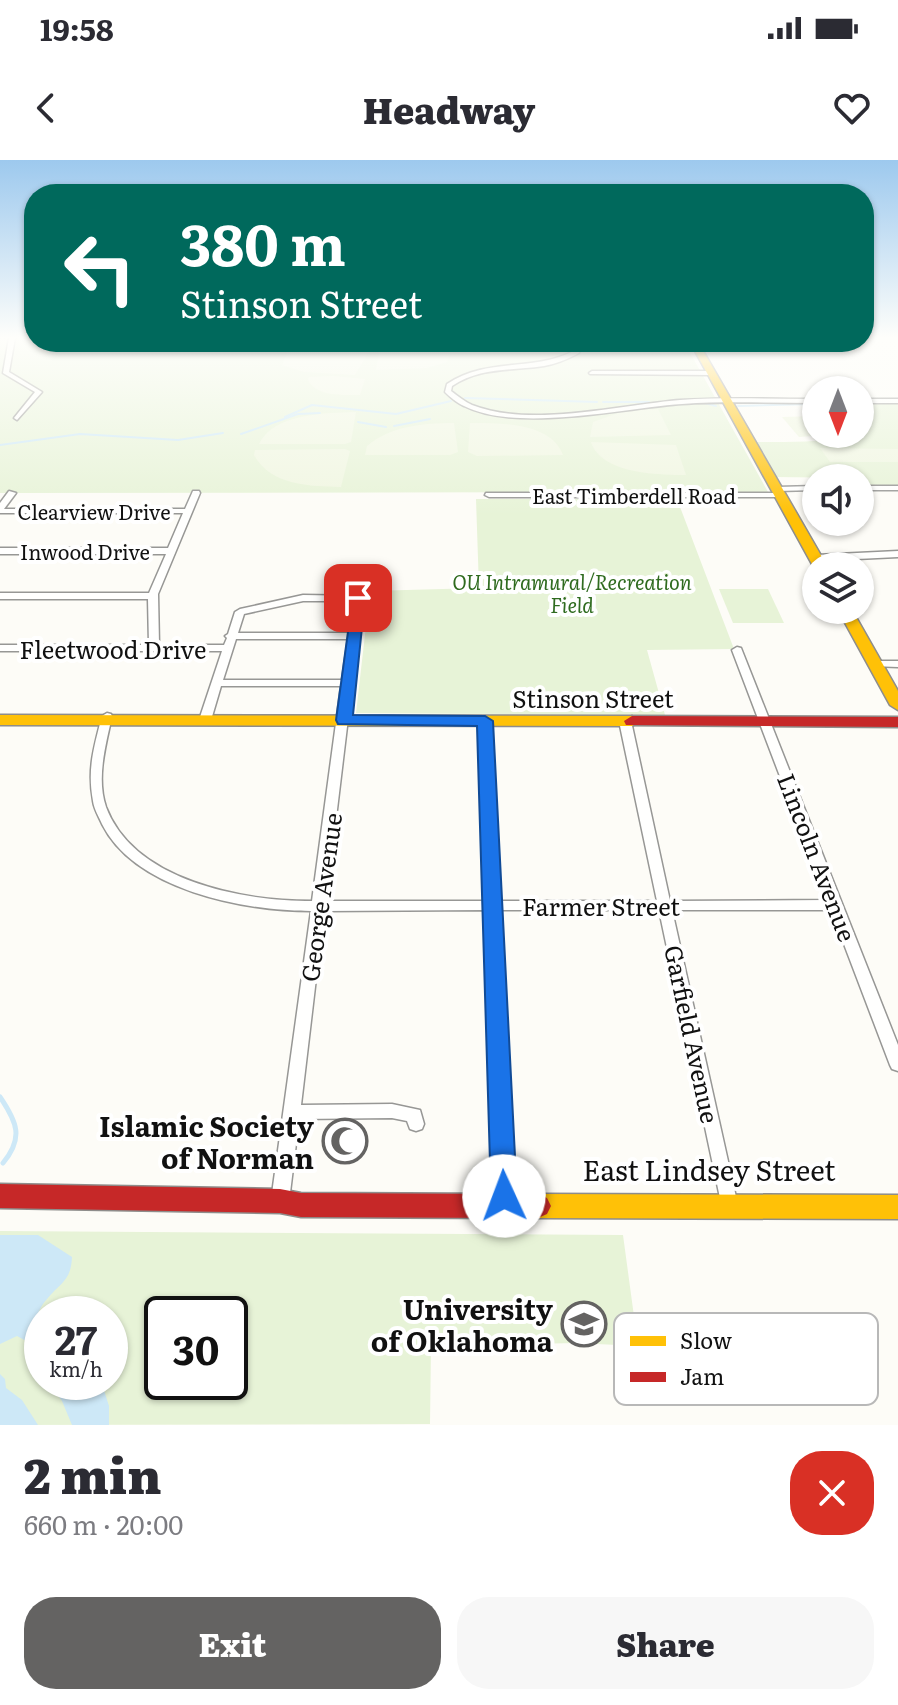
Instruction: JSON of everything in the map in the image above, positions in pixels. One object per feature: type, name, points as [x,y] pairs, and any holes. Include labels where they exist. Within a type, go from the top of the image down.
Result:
[{"type":"street","points":[[17,418],[35,397]]},
{"type":"street","points":[[456,397],[466,404],[533,415],[592,414],[673,402],[802,401]]},
{"type":"street","points":[[725,397],[812,552]]},
{"type":"street","points":[[874,401],[898,401]]},
{"type":"street","points":[[874,488],[898,488]]},
{"type":"street","name":"East Timberdell Road","points":[[489,495],[802,489]]},
{"type":"street","points":[[0,510],[12,493]]},
{"type":"street","points":[[154,648],[153,596],[196,493]]},
{"type":"street","name":"Clearview Drive","points":[[0,510],[187,511]]},
{"type":"street","name":"Inwood Drive","points":[[0,551],[170,551]]},
{"type":"street","points":[[874,556],[898,554]]},
{"type":"street","points":[[0,596],[153,596]]},
{"type":"street","name":"George Avenue","points":[[230,636],[241,611],[303,598],[353,596],[359,601],[280,1201]]},
{"type":"street","points":[[853,624],[898,705]]},
{"type":"street","points":[[205,720],[230,636],[355,636]]},
{"type":"street","name":"Fleetwood Drive","points":[[0,648],[227,648]]},
{"type":"street","name":"Lincoln Avenue","points":[[737,650],[898,1065]]},
{"type":"street","points":[[875,664],[898,664]]},
{"type":"street","points":[[216,683],[349,683]]},
{"type":"street","name":"Farmer Street","points":[[106,718],[96,744],[94,787],[104,821],[132,853],[172,879],[224,897],[318,906],[836,905]]},
{"type":"street","name":"Stinson Street","points":[[0,720],[898,722]]},
{"type":"street","points":[[485,721],[504,1196]]},
{"type":"street","name":"Garfield Avenue","points":[[625,721],[728,1202]]},
{"type":"street","points":[[291,1112],[392,1111],[414,1115],[416,1124]]},
{"type":"street","name":"East Lindsey Street","points":[[0,1196],[280,1201],[301,1205],[728,1202],[898,1197]]},
{"type":"street","name":"East Lindsey Street","points":[[280,1201],[301,1196],[504,1196],[898,1207]]},
{"type":"green space","points":[[0,397],[715,397],[768,492],[0,493]]},
{"type":"green space","points":[[874,402],[898,402],[898,486],[874,486],[874,464],[802,464],[802,477],[774,477],[753,442],[802,441],[802,448],[874,448]]},
{"type":"green space","points":[[658,409],[671,435],[590,437],[593,422],[624,411]]},
{"type":"green space","points":[[356,412],[351,442],[345,444],[259,444],[276,426],[288,421],[316,414]]},
{"type":"green space","points":[[802,416],[802,437],[799,437],[782,417]]},
{"type":"green space","points":[[454,423],[458,452],[450,455],[365,455],[367,446],[397,430]]},
{"type":"green space","points":[[470,423],[509,424],[536,430],[557,444],[563,455],[477,456],[468,452]]},
{"type":"green space","points":[[591,442],[676,445],[686,475],[647,473],[618,467],[597,453]]},
{"type":"green space","points":[[820,448],[898,449],[898,462],[830,462]]},
{"type":"green space","points":[[255,450],[350,451],[341,487],[304,485],[281,478],[270,473],[254,455]]},
{"type":"green space","name":"OU Intramural/Recreation Field","points":[[476,499],[677,499],[734,649],[647,650],[665,715],[356,713],[370,591],[479,588]]},
{"type":"green space","points":[[719,589],[768,589],[784,623],[733,623]]},
{"type":"green space","points":[[0,1231],[623,1235],[634,1313],[614,1313],[614,1345],[431,1346],[430,1424],[0,1425]]},
{"type":"water","points":[[0,1235],[38,1235],[72,1257],[71,1265],[64,1281],[50,1296],[24,1296],[24,1340],[17,1336],[0,1344]]},
{"type":"water","points":[[0,1374],[5,1379],[6,1388],[22,1400],[38,1425],[0,1425]]},
{"type":"water","points":[[107,1400],[109,1425],[72,1425],[62,1401]]},
{"type":"waterway","points":[[465,398],[597,402]]},
{"type":"waterway","points":[[285,417],[312,405],[396,414],[451,401]]},
{"type":"waterway","points":[[603,402],[649,402]]},
{"type":"waterway","points":[[705,403],[716,406]]},
{"type":"waterway","points":[[738,406],[802,404]]},
{"type":"waterway","points":[[241,434],[298,414],[320,413]]},
{"type":"waterway","points":[[394,426],[430,419]]},
{"type":"waterway","points":[[358,422],[386,427]]},
{"type":"waterway","points":[[0,445],[80,434],[178,440],[223,433]]},
{"type":"waterway","points":[[0,1097],[11,1114],[16,1130],[14,1146],[3,1163]]},
{"type":"traffic: slow","points":[[725,397],[812,552]]},
{"type":"traffic: slow","points":[[853,624],[898,705]]},
{"type":"traffic: slow","points":[[0,720],[632,721]]},
{"type":"traffic: slow","points":[[538,1206],[898,1207]]},
{"type":"traffic: jam","points":[[632,721],[898,722]]},
{"type":"traffic: jam","points":[[0,1196],[280,1201],[301,1205],[538,1206]]},
{"type":"place","name":"Islamic Society of Norman","points":[[345,1141]]},
{"type":"place","name":"University of Oklahoma","points":[[584,1324]]},
{"type":"route","points":[[358,598],[344,720],[485,721],[504,1196]]}]
